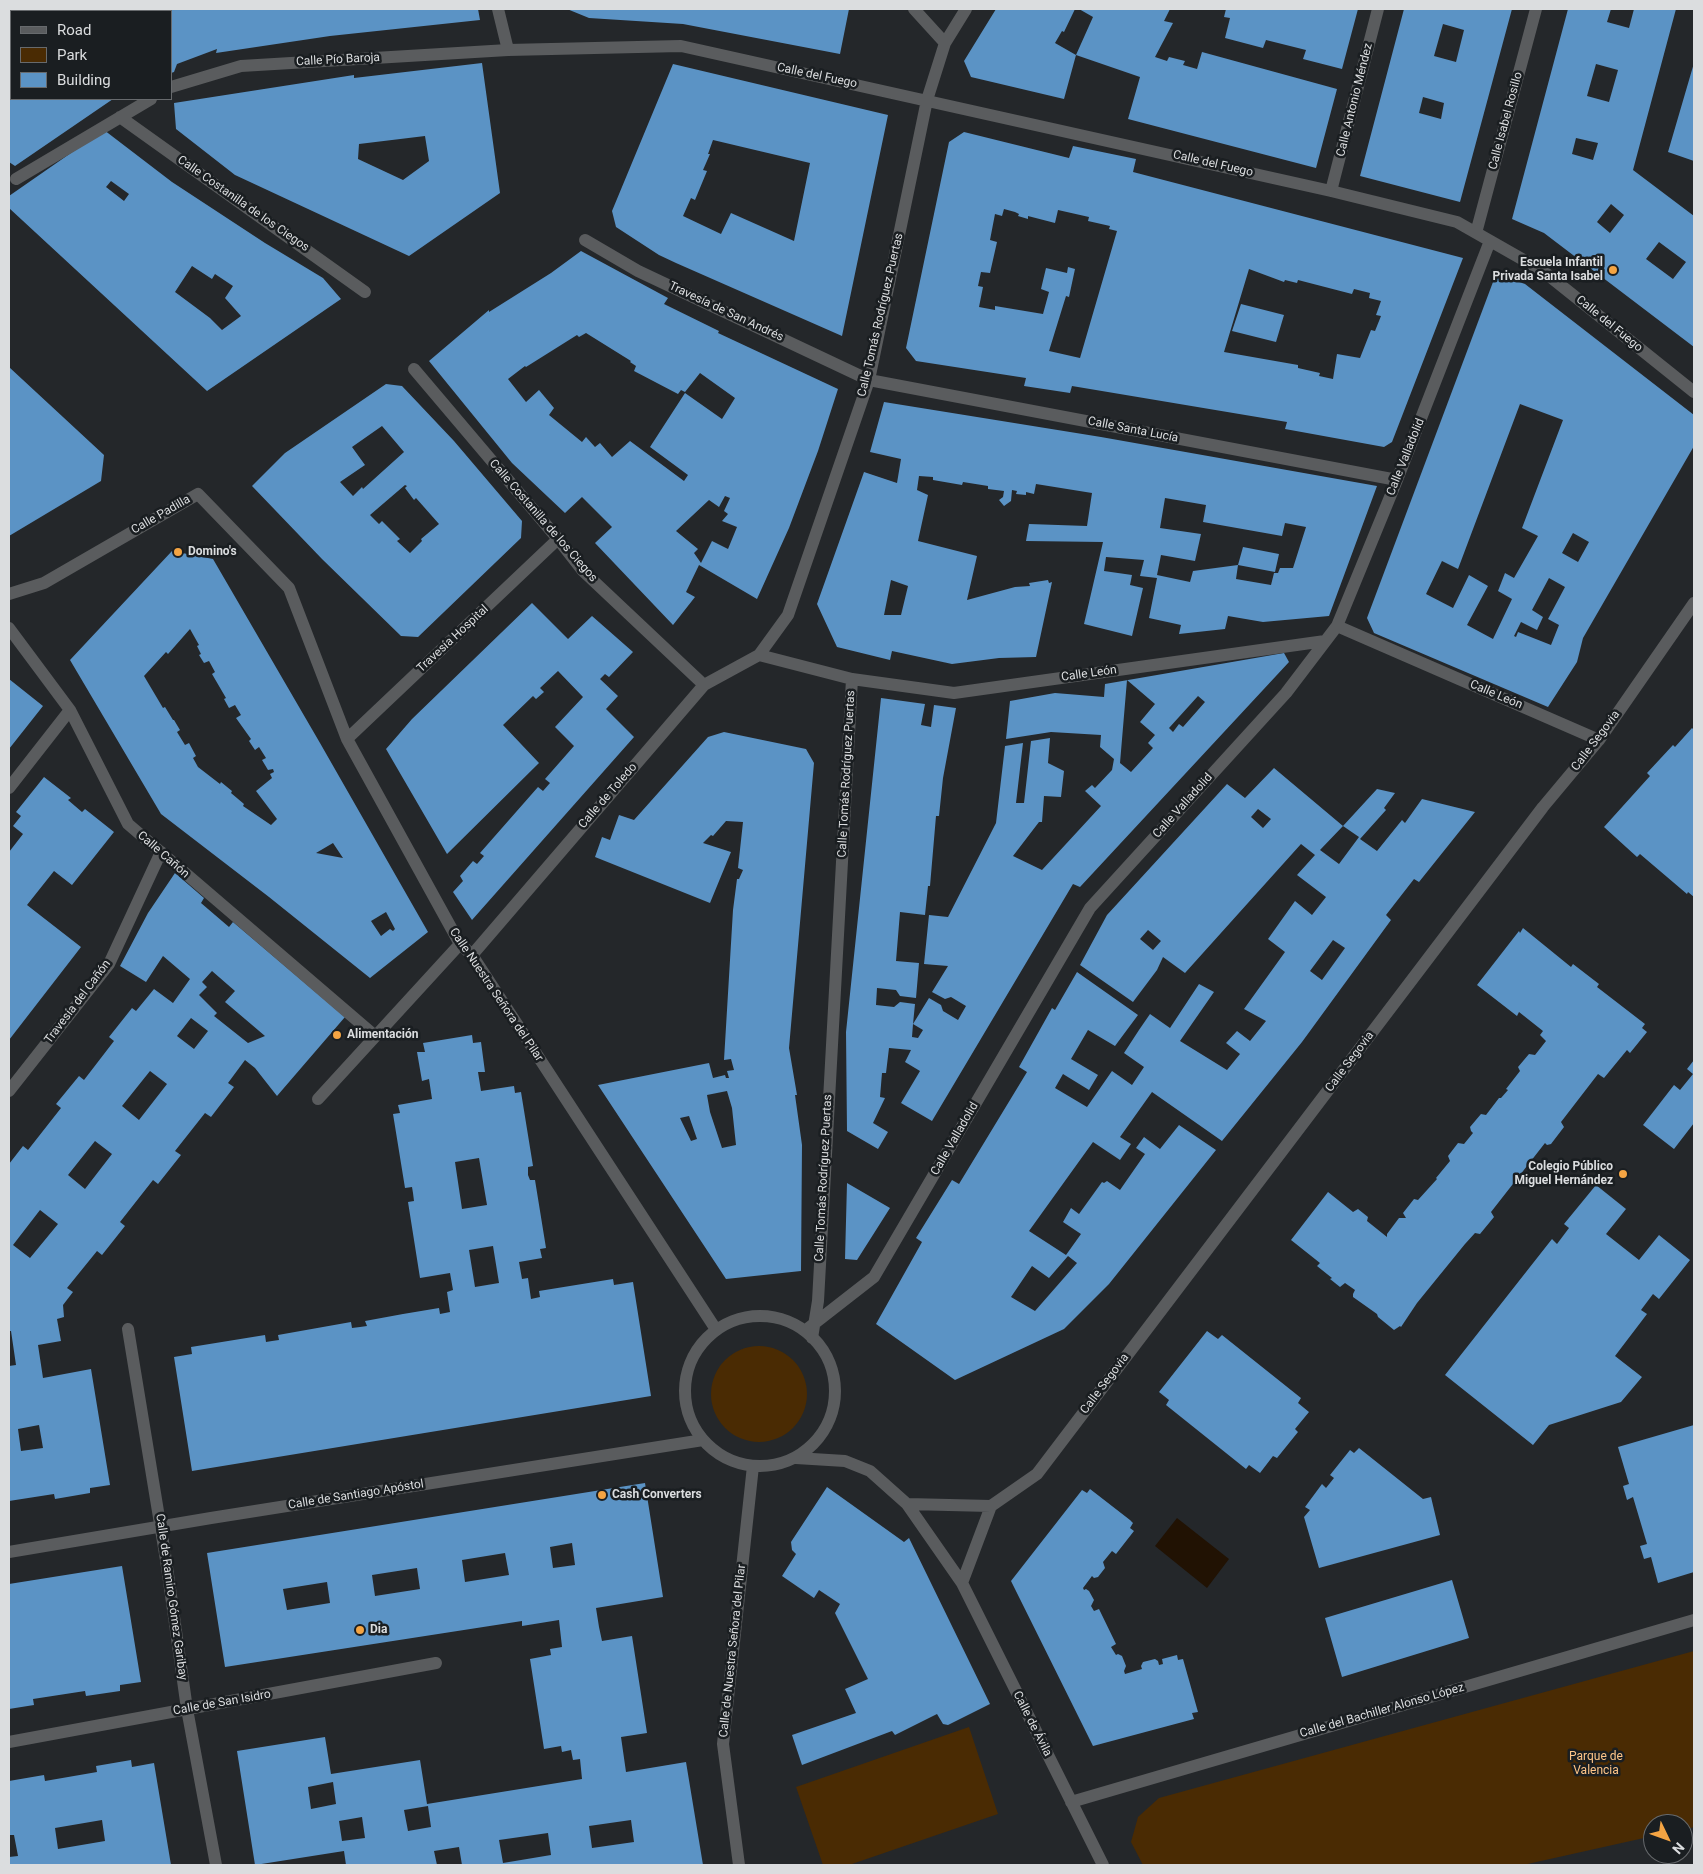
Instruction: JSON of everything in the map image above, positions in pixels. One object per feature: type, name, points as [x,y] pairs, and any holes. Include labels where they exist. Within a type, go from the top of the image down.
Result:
[{"type":"street","points":[[498,9],[508,50]]},
{"type":"street","points":[[914,9],[945,43]]},
{"type":"street","name":"Calle Tomás Rodríguez Puertas","points":[[811,1330],[818,1300],[852,679],[759,655],[788,615],[869,380],[928,100],[945,43],[966,9]]},
{"type":"street","name":"Calle Antonio Méndez","points":[[1331,191],[1378,9]]},
{"type":"street","name":"Calle Isabel Rosillo","points":[[1476,233],[1536,9]]},
{"type":"street","name":"Calle del Fuego","points":[[508,50],[681,46],[1331,191],[1457,222],[1543,270],[1694,392]]},
{"type":"street","name":"Calle Pío Baroja","points":[[172,87],[240,66],[508,50]]},
{"type":"street","points":[[16,179],[149,100]]},
{"type":"street","name":"Calle Costanilla de los Ciegos","points":[[120,117],[365,292]]},
{"type":"street","name":"Travesía de San Andrés","points":[[585,240],[638,270],[869,380]]},
{"type":"street","name":"Calle Valladolid","points":[[811,1330],[874,1277],[1090,908],[1286,693],[1337,626],[1397,480],[1490,242]]},
{"type":"street","name":"Calle Costanilla de los Ciegos","points":[[414,369],[583,571],[704,685]]},
{"type":"street","name":"Calle Santa Lucía","points":[[869,380],[1397,480]]},
{"type":"street","name":"Calle Padilla","points":[[9,594],[44,582],[198,494],[289,588]]},
{"type":"street","name":"Travesía Hospital","points":[[347,739],[558,539]]},
{"type":"street","name":"Calle Nuestra Señora del Pilar","points":[[289,588],[347,739],[460,944],[472,955],[715,1328]]},
{"type":"street","name":"Calle Segovia","points":[[991,1506],[1037,1474],[1537,815],[1599,740],[1694,603]]},
{"type":"street","name":"Calle León","points":[[1337,626],[1599,740]]},
{"type":"street","name":"Calle Cañón","points":[[9,628],[70,710],[128,824],[374,1036]]},
{"type":"street","name":"Calle León","points":[[852,679],[954,693],[1325,641]]},
{"type":"street","name":"Calle de Toledo","points":[[472,955],[704,685],[759,655]]},
{"type":"street","points":[[9,788],[70,710]]},
{"type":"street","name":"Travesía del Cañón","points":[[9,1091],[109,964],[160,852]]},
{"type":"street","points":[[318,1099],[460,944]]},
{"type":"street","points":[[750,1316],[771,1317],[792,1322],[811,1330],[825,1352],[835,1375],[836,1400],[828,1424],[814,1444],[796,1458],[775,1465],[753,1466],[734,1462],[717,1453],[703,1440],[691,1420],[686,1397],[687,1374],[696,1352],[715,1328],[750,1316]]},
{"type":"street","name":"Calle de Ramiro Gómez Garibay","points":[[128,1329],[187,1709],[216,1865]]},
{"type":"street","name":"Calle de Santiago Apóstol","points":[[9,1552],[160,1526],[703,1440]]},
{"type":"street","name":"Calle de Ávila","points":[[796,1458],[845,1461],[870,1471],[907,1504],[962,1583],[1103,1865]]},
{"type":"street","name":"Calle de Nuestra Señora del Pilar","points":[[739,1865],[723,1744],[753,1466]]},
{"type":"street","points":[[907,1504],[991,1506],[962,1583]]},
{"type":"street","name":"Calle del Bachiller Alonso López","points":[[1071,1802],[1694,1620]]},
{"type":"street","name":"Calle de San Isidro","points":[[9,1742],[436,1663]]},
{"type":"green space","points":[[759,1346],[777,1350],[793,1360],[803,1376],[807,1394],[803,1412],[793,1428],[777,1438],[759,1442],[741,1438],[725,1428],[715,1412],[711,1394],[715,1376],[725,1360],[741,1350]]},
{"type":"green space","name":"Parque de Valencia","points":[[1694,1651],[1694,1827],[1693,1814],[1643,1814],[1643,1838],[1523,1865],[1143,1865],[1131,1842],[1138,1817],[1159,1798]]},
{"type":"green space","points":[[969,1727],[998,1814],[849,1865],[823,1865],[796,1787]]},
{"type":"shaded area","points":[[1177,1518],[1229,1559],[1207,1588],[1155,1546]]},
{"type":"building","points":[[478,9],[480,20],[330,36],[216,53],[217,49],[177,64],[172,73],[172,10],[36,10]]},
{"type":"building","points":[[567,9],[849,9],[840,54],[683,24],[589,18]]},
{"type":"building","points":[[996,9],[1075,9],[1064,32],[1062,31],[1055,43],[1076,55],[1064,99],[971,77],[964,61]]},
{"type":"building","points":[[1079,9],[1170,9],[1164,21],[1173,23],[1155,57],[1167,61],[1169,57],[1185,61],[1183,65],[1197,69],[1202,52],[1337,89],[1316,168],[1128,119],[1140,77],[1076,55],[1093,17]]},
{"type":"building","points":[[1226,9],[1358,9],[1342,69],[1303,59],[1306,50],[1266,40],[1263,48],[1225,38],[1230,18],[1224,17]]},
{"type":"building","points":[[1404,9],[1512,9],[1460,202],[1360,176]],"holes":[[[1443,24],[1464,30],[1456,62],[1434,56]],[[1423,97],[1444,103],[1441,119],[1419,113]]]},
{"type":"building","points":[[1568,9],[1611,9],[1607,22],[1629,28],[1634,9],[1676,9],[1633,170],[1694,216],[1694,347],[1544,233],[1512,219]],"holes":[[[1596,64],[1618,70],[1609,102],[1587,96]],[[1576,138],[1598,143],[1593,160],[1572,154]],[[1611,204],[1624,215],[1610,233],[1597,222]],[[1659,242],[1686,262],[1673,279],[1646,259]]]},
{"type":"building","points":[[10,62],[10,100],[112,100],[15,166],[9,162]]},
{"type":"building","points":[[482,63],[500,193],[409,256],[235,175],[176,129],[174,103],[354,75],[354,78]],"holes":[[[425,136],[429,161],[403,180],[358,159],[359,144]]]},
{"type":"building","points":[[1694,63],[1694,161],[1668,152]]},
{"type":"building","points":[[673,64],[888,115],[842,336],[659,255],[616,227],[612,211]],"holes":[[[713,140],[810,163],[794,241],[731,213],[721,234],[683,216],[691,198],[695,200],[707,171],[703,170],[710,154],[708,154]]]},
{"type":"building","points":[[104,130],[172,182],[265,243],[323,278],[341,299],[207,391],[9,208],[9,196]],"holes":[[[111,181],[129,194],[124,201],[106,187]],[[192,266],[212,279],[215,274],[233,286],[225,298],[241,316],[222,330],[210,318],[175,292]]]},
{"type":"building","points":[[964,132],[1069,158],[1073,146],[1136,159],[1133,172],[1463,258],[1392,442],[1384,447],[1285,429],[1287,422],[1072,386],[1070,393],[1024,386],[1026,378],[916,361],[906,348],[949,142]],"holes":[[[1004,209],[1028,219],[1028,216],[1055,223],[1058,210],[1089,217],[1088,221],[1110,226],[1109,229],[1117,231],[1080,358],[1049,351],[1066,296],[1069,297],[1075,269],[1068,267],[1067,273],[1046,268],[1041,289],[1049,292],[1043,314],[995,306],[995,310],[979,307],[983,287],[978,286],[981,272],[990,273],[997,242],[990,240],[995,214],[1002,216]],[[1249,269],[1284,282],[1285,280],[1297,283],[1298,280],[1352,294],[1354,289],[1370,293],[1369,298],[1381,301],[1376,315],[1381,316],[1375,331],[1371,330],[1360,358],[1337,354],[1333,379],[1319,376],[1320,373],[1298,368],[1298,365],[1224,352]]]},
{"type":"building","points":[[581,251],[668,298],[664,304],[719,331],[718,333],[838,389],[818,451],[789,528],[757,599],[699,565],[686,592],[695,597],[673,625],[595,543],[612,527],[582,497],[565,513],[512,463],[429,361],[489,310],[489,312],[551,273]],"holes":[[[586,333],[631,361],[636,366],[634,371],[678,394],[681,390],[685,392],[700,373],[735,398],[722,419],[685,393],[650,447],[688,475],[684,481],[630,441],[612,457],[600,443],[595,447],[586,437],[582,442],[549,415],[554,408],[539,390],[526,402],[508,379],[525,366],[577,335],[579,337]],[[725,496],[730,498],[724,511],[728,514],[722,521],[737,527],[728,549],[712,541],[701,563],[694,553],[698,549],[676,531],[709,500],[719,507]]]},
{"type":"building","points":[[1496,274],[1525,284],[1694,415],[1694,446],[1583,638],[1577,662],[1548,707],[1374,633],[1367,618]],"holes":[[[1520,404],[1563,420],[1522,528],[1538,536],[1514,578],[1505,573],[1498,591],[1512,599],[1493,639],[1467,625],[1488,586],[1469,575],[1453,608],[1426,594],[1442,561],[1458,569]],[[1573,533],[1589,542],[1578,562],[1562,553]],[[1549,578],[1565,587],[1548,619],[1559,625],[1551,645],[1518,632],[1516,637],[1514,636],[1521,622],[1537,630],[1543,617],[1532,610]]]},
{"type":"building","points":[[1241,304],[1284,315],[1276,342],[1232,331]]},
{"type":"building","points":[[9,367],[104,455],[101,481],[9,536]]},
{"type":"building","points":[[386,384],[402,386],[454,441],[522,521],[521,538],[418,637],[401,636],[322,559],[252,486],[285,453]],"holes":[[[382,426],[404,452],[353,496],[340,482],[365,465],[352,447]],[[405,485],[407,486],[405,488],[414,500],[416,498],[439,524],[421,539],[422,541],[410,553],[397,541],[400,539],[382,521],[379,524],[370,515]]]},
{"type":"building","points":[[884,402],[1101,437],[1377,486],[1329,616],[1263,622],[1228,616],[1225,629],[1179,634],[1181,625],[1149,618],[1157,578],[1140,576],[1144,560],[1106,557],[1104,571],[1132,575],[1130,585],[1143,588],[1132,636],[1084,624],[1103,542],[1026,541],[1029,524],[1087,526],[1092,493],[1036,484],[1034,494],[1026,492],[1026,495],[1016,494],[1017,491],[1012,490],[1011,501],[1004,506],[999,500],[1003,497],[1004,491],[988,489],[988,486],[963,482],[962,485],[933,480],[933,477],[919,476],[917,490],[928,495],[918,541],[977,556],[967,600],[1015,587],[1030,586],[1029,583],[1048,580],[1049,583],[1052,582],[1036,657],[999,658],[952,664],[892,651],[890,660],[837,647],[817,604],[864,472],[897,483],[901,459],[870,452]],"holes":[[[1165,498],[1206,505],[1203,522],[1282,536],[1285,523],[1306,527],[1293,568],[1280,568],[1278,573],[1274,573],[1271,585],[1236,579],[1238,565],[1193,571],[1190,582],[1157,575],[1161,555],[1195,561],[1201,534],[1160,528]],[[891,580],[908,586],[901,615],[884,615]]]},
{"type":"building","points":[[1243,547],[1279,554],[1275,572],[1238,565]]},
{"type":"building","points":[[172,551],[213,559],[428,932],[370,978],[161,814],[70,660]],"holes":[[[190,629],[199,645],[197,646],[201,654],[199,655],[204,663],[209,661],[215,672],[212,674],[226,698],[224,699],[229,708],[235,705],[241,715],[236,718],[251,739],[249,741],[255,750],[259,747],[266,758],[262,760],[268,770],[273,769],[274,772],[270,774],[272,778],[256,791],[277,819],[271,825],[243,806],[244,804],[221,782],[220,784],[198,767],[193,758],[196,756],[189,743],[185,745],[177,732],[180,730],[165,707],[163,708],[144,676],[166,652],[168,654]],[[333,843],[343,858],[316,853]],[[386,912],[395,929],[393,931],[390,929],[381,936],[371,921]]]},
{"type":"building","points":[[532,603],[568,639],[592,616],[633,652],[609,677],[605,674],[600,679],[618,696],[606,709],[634,737],[472,920],[453,892],[463,881],[460,876],[473,861],[477,864],[484,856],[480,853],[538,787],[543,791],[550,783],[545,779],[574,746],[555,727],[583,697],[558,671],[540,688],[544,692],[536,699],[533,696],[503,725],[539,763],[447,854],[386,749],[412,719]]},
{"type":"building","points":[[1284,653],[1289,662],[1080,887],[1073,884],[932,1121],[901,1103],[920,1071],[905,1062],[911,1050],[889,1048],[886,1073],[882,1073],[880,1097],[885,1098],[873,1123],[888,1132],[878,1149],[847,1131],[846,1032],[881,698],[925,704],[921,725],[931,727],[934,705],[956,708],[943,778],[939,816],[936,816],[930,886],[928,886],[925,915],[900,912],[896,961],[919,963],[916,998],[900,996],[896,990],[877,988],[876,1005],[894,1007],[900,1002],[915,1004],[913,1024],[929,998],[941,1005],[943,1011],[958,1020],[966,1006],[951,997],[945,999],[932,992],[948,966],[924,964],[929,915],[948,917],[996,823],[1005,746],[1023,743],[1016,803],[1024,803],[1031,741],[1050,738],[1048,763],[1064,771],[1061,797],[1044,796],[1042,822],[1039,822],[1013,856],[1042,870],[1101,806],[1085,791],[1092,785],[1095,788],[1112,770],[1114,759],[1100,747],[1101,735],[1051,732],[1006,739],[1010,701],[1055,693],[1104,697],[1105,684],[1127,680]],"holes":[[[1127,680],[1155,704],[1140,722],[1155,735],[1148,743],[1153,748],[1131,772],[1120,763]],[[1198,696],[1205,702],[1183,727],[1179,724],[1173,732],[1169,728]],[[913,1024],[923,1030],[918,1038],[912,1037]]]},
{"type":"building","points":[[9,679],[43,706],[9,749]]},
{"type":"building","points":[[1692,728],[1694,730],[1694,897],[1688,892],[1687,894],[1640,854],[1637,857],[1604,827],[1650,776],[1647,773]]},
{"type":"building","points":[[724,732],[806,749],[814,763],[789,1048],[797,1095],[795,1095],[802,1145],[801,1271],[726,1279],[598,1085],[709,1063],[713,1078],[725,1075],[726,1078],[729,1078],[727,1071],[734,1070],[731,1059],[724,1060],[733,910],[737,879],[739,879],[743,870],[738,868],[743,822],[726,821],[713,836],[711,835],[703,843],[731,852],[710,903],[595,857],[602,837],[610,840],[619,815],[634,820],[708,737]],"holes":[[[727,1091],[732,1108],[736,1145],[722,1148],[710,1112],[707,1095]],[[689,1116],[697,1139],[691,1141],[680,1118]]]},
{"type":"building","points":[[1274,768],[1343,826],[1377,789],[1395,793],[1384,808],[1386,810],[1360,839],[1377,851],[1402,820],[1405,823],[1422,799],[1475,812],[1419,882],[1414,879],[1386,915],[1391,920],[1302,1042],[1222,1141],[1152,1092],[1120,1137],[1131,1144],[1120,1160],[1093,1142],[1029,1231],[1066,1255],[1081,1234],[1063,1222],[1071,1208],[1079,1214],[1102,1182],[1107,1181],[1120,1190],[1145,1154],[1136,1148],[1144,1137],[1160,1149],[1179,1125],[1216,1150],[1109,1284],[1064,1329],[955,1380],[876,1324],[922,1242],[916,1238],[952,1180],[959,1184],[1027,1072],[1019,1067],[1052,1008],[1055,1010],[1077,972],[1138,1015],[1115,1046],[1088,1030],[1071,1059],[1098,1075],[1089,1090],[1063,1074],[1055,1088],[1087,1107],[1112,1071],[1132,1085],[1144,1067],[1124,1053],[1139,1030],[1150,1014],[1170,1028],[1199,984],[1214,992],[1180,1041],[1227,1070],[1240,1054],[1226,1043],[1237,1031],[1250,1041],[1266,1021],[1244,1009],[1285,952],[1268,939],[1295,901],[1312,915],[1326,897],[1297,875],[1315,855],[1301,844],[1185,973],[1163,957],[1157,970],[1133,1002],[1080,965],[1107,915],[1227,784],[1245,798]],"holes":[[[1258,809],[1271,819],[1263,828],[1251,817]],[[1343,826],[1359,837],[1339,864],[1320,850]],[[1148,930],[1161,941],[1153,950],[1140,939]],[[1333,940],[1345,948],[1322,980],[1310,971]],[[1068,1256],[1077,1263],[1035,1311],[1011,1297],[1032,1266],[1049,1278]]]},
{"type":"building","points":[[44,777],[71,798],[68,800],[82,812],[85,809],[114,832],[72,885],[54,871],[27,905],[81,947],[9,1040],[9,852],[23,834],[13,826],[21,816],[16,812]]},
{"type":"building","points":[[175,873],[204,898],[201,903],[229,927],[233,922],[345,1017],[277,1096],[255,1068],[245,1060],[228,1083],[234,1087],[211,1117],[205,1113],[175,1151],[181,1155],[158,1184],[153,1180],[120,1222],[125,1226],[102,1255],[97,1251],[67,1288],[73,1292],[63,1305],[64,1317],[57,1319],[61,1341],[38,1345],[43,1378],[91,1369],[110,1485],[90,1488],[90,1493],[55,1499],[54,1494],[9,1501],[9,1366],[16,1365],[11,1331],[9,1331],[9,1164],[23,1146],[28,1150],[61,1108],[56,1104],[79,1076],[84,1080],[114,1041],[109,1037],[132,1008],[136,1011],[154,989],[173,1003],[190,979],[163,956],[146,982],[120,966],[148,913]],"holes":[[[212,971],[235,991],[225,1002],[265,1036],[248,1043],[214,1016],[217,1013],[199,995],[207,987],[202,982]],[[191,1018],[208,1031],[194,1049],[177,1036]],[[150,1071],[167,1084],[139,1120],[122,1106]],[[95,1141],[112,1154],[85,1189],[68,1175]],[[40,1210],[58,1224],[30,1258],[13,1245]],[[39,1425],[43,1448],[21,1451],[18,1429]]]},
{"type":"building","points":[[1523,928],[1571,967],[1573,964],[1599,984],[1597,987],[1645,1024],[1642,1028],[1647,1032],[1630,1053],[1627,1050],[1604,1078],[1598,1074],[1561,1122],[1564,1127],[1551,1144],[1547,1145],[1545,1143],[1491,1212],[1494,1217],[1480,1234],[1475,1233],[1465,1244],[1417,1303],[1401,1327],[1394,1330],[1377,1314],[1353,1297],[1355,1290],[1345,1283],[1340,1287],[1317,1266],[1320,1263],[1291,1240],[1328,1192],[1353,1212],[1358,1209],[1368,1217],[1367,1221],[1387,1237],[1387,1234],[1399,1218],[1406,1218],[1403,1213],[1414,1199],[1418,1200],[1437,1179],[1450,1161],[1448,1156],[1458,1143],[1464,1144],[1473,1133],[1470,1127],[1481,1114],[1486,1115],[1508,1090],[1506,1089],[1520,1071],[1518,1067],[1529,1054],[1535,1055],[1546,1041],[1540,1035],[1543,1031],[1519,1012],[1517,1016],[1477,985]]},
{"type":"building","points":[[472,1035],[473,1043],[481,1042],[485,1072],[478,1072],[481,1091],[514,1086],[515,1093],[521,1092],[533,1166],[528,1167],[528,1175],[530,1180],[535,1180],[546,1248],[540,1249],[542,1258],[519,1262],[522,1279],[528,1278],[531,1299],[540,1297],[539,1291],[613,1279],[614,1285],[633,1282],[651,1396],[192,1471],[174,1357],[192,1354],[191,1347],[265,1335],[266,1342],[279,1340],[278,1335],[351,1322],[352,1328],[367,1326],[365,1321],[439,1308],[440,1314],[450,1312],[447,1292],[453,1290],[450,1273],[420,1278],[408,1202],[414,1201],[413,1193],[412,1187],[405,1188],[393,1114],[400,1113],[398,1105],[432,1099],[429,1079],[422,1081],[417,1052],[425,1052],[423,1043]],"holes":[[[479,1158],[487,1205],[462,1209],[455,1162]],[[493,1246],[499,1283],[475,1287],[469,1250]]]},
{"type":"building","points":[[1694,1060],[1694,1123],[1674,1149],[1643,1125],[1674,1085],[1680,1090],[1693,1074],[1687,1069]]},
{"type":"building","points":[[847,1183],[890,1208],[857,1260],[845,1259]]},
{"type":"building","points":[[1596,1185],[1626,1209],[1606,1234],[1639,1260],[1659,1235],[1690,1260],[1659,1299],[1653,1294],[1641,1310],[1647,1314],[1615,1356],[1642,1377],[1621,1402],[1549,1425],[1533,1445],[1445,1375],[1552,1239],[1557,1244],[1569,1228],[1564,1224]]},
{"type":"building","points":[[1207,1331],[1218,1339],[1222,1335],[1301,1398],[1298,1403],[1309,1412],[1295,1429],[1298,1432],[1277,1458],[1273,1456],[1260,1473],[1249,1465],[1246,1469],[1166,1405],[1169,1400],[1159,1392]]},
{"type":"building","points":[[1694,1425],[1694,1572],[1658,1583],[1651,1557],[1644,1559],[1640,1546],[1647,1544],[1633,1497],[1627,1500],[1623,1486],[1629,1484],[1618,1447]]},
{"type":"building","points":[[1359,1448],[1423,1499],[1431,1497],[1440,1535],[1319,1568],[1304,1517],[1310,1510],[1305,1507],[1322,1484],[1326,1488],[1334,1478],[1330,1475],[1350,1450],[1354,1453]]},
{"type":"building","points":[[645,1483],[663,1597],[596,1608],[602,1641],[632,1636],[647,1733],[621,1737],[626,1772],[686,1762],[703,1865],[462,1865],[459,1847],[434,1851],[437,1865],[346,1865],[344,1851],[255,1865],[237,1751],[325,1737],[331,1774],[420,1760],[427,1804],[582,1779],[580,1759],[573,1760],[571,1750],[562,1752],[561,1746],[544,1749],[530,1659],[551,1655],[550,1649],[562,1647],[559,1620],[522,1626],[522,1621],[225,1667],[207,1553]],"holes":[[[572,1543],[575,1565],[553,1568],[550,1547]],[[505,1553],[509,1575],[465,1582],[462,1560]],[[417,1568],[420,1589],[375,1596],[372,1575]],[[327,1582],[330,1603],[287,1610],[283,1589]],[[333,1782],[336,1804],[311,1809],[308,1787]],[[428,1806],[431,1827],[408,1831],[404,1810]],[[362,1817],[365,1838],[342,1841],[339,1821]],[[631,1820],[634,1842],[592,1848],[589,1826]],[[548,1833],[551,1855],[503,1863],[499,1840]]]},
{"type":"building","points":[[827,1487],[904,1542],[909,1538],[990,1704],[948,1725],[943,1724],[937,1714],[895,1735],[892,1731],[802,1765],[792,1735],[856,1713],[845,1689],[868,1679],[835,1613],[840,1604],[819,1590],[814,1598],[782,1576],[796,1554],[792,1550],[791,1542]]},
{"type":"building","points":[[1090,1489],[1130,1520],[1133,1523],[1130,1528],[1134,1531],[1116,1554],[1112,1551],[1103,1562],[1105,1568],[1098,1577],[1094,1578],[1092,1576],[1083,1588],[1089,1591],[1094,1600],[1091,1606],[1094,1611],[1099,1609],[1116,1644],[1111,1647],[1116,1655],[1122,1656],[1126,1666],[1125,1674],[1142,1669],[1143,1662],[1155,1659],[1159,1665],[1163,1664],[1162,1659],[1177,1655],[1178,1660],[1183,1659],[1198,1712],[1192,1713],[1194,1719],[1093,1746],[1011,1581],[1082,1490],[1087,1493]]},
{"type":"building","points":[[122,1566],[141,1682],[120,1685],[120,1691],[86,1696],[85,1691],[33,1699],[34,1705],[9,1709],[9,1584]]},
{"type":"building","points":[[1452,1580],[1469,1638],[1342,1677],[1325,1618]]},
{"type":"building","points":[[131,1760],[132,1767],[154,1763],[171,1865],[9,1865],[9,1857],[18,1856],[14,1835],[9,1835],[9,1781],[44,1775],[45,1781],[97,1772],[96,1766]],"holes":[[[102,1820],[105,1841],[58,1849],[55,1828]]]},
{"type":"place","name":"Escuela Infantil Privada Santa Isabel","points":[[1613,270]]},
{"type":"place","name":"Domino's","points":[[178,552]]},
{"type":"place","name":"Alimentación","points":[[337,1035]]},
{"type":"place","name":"Colegio Público Miguel Hernández","points":[[1623,1174]]},
{"type":"place","name":"Cash Converters","points":[[602,1495]]},
{"type":"place","name":"Dia","points":[[360,1630]]}]
